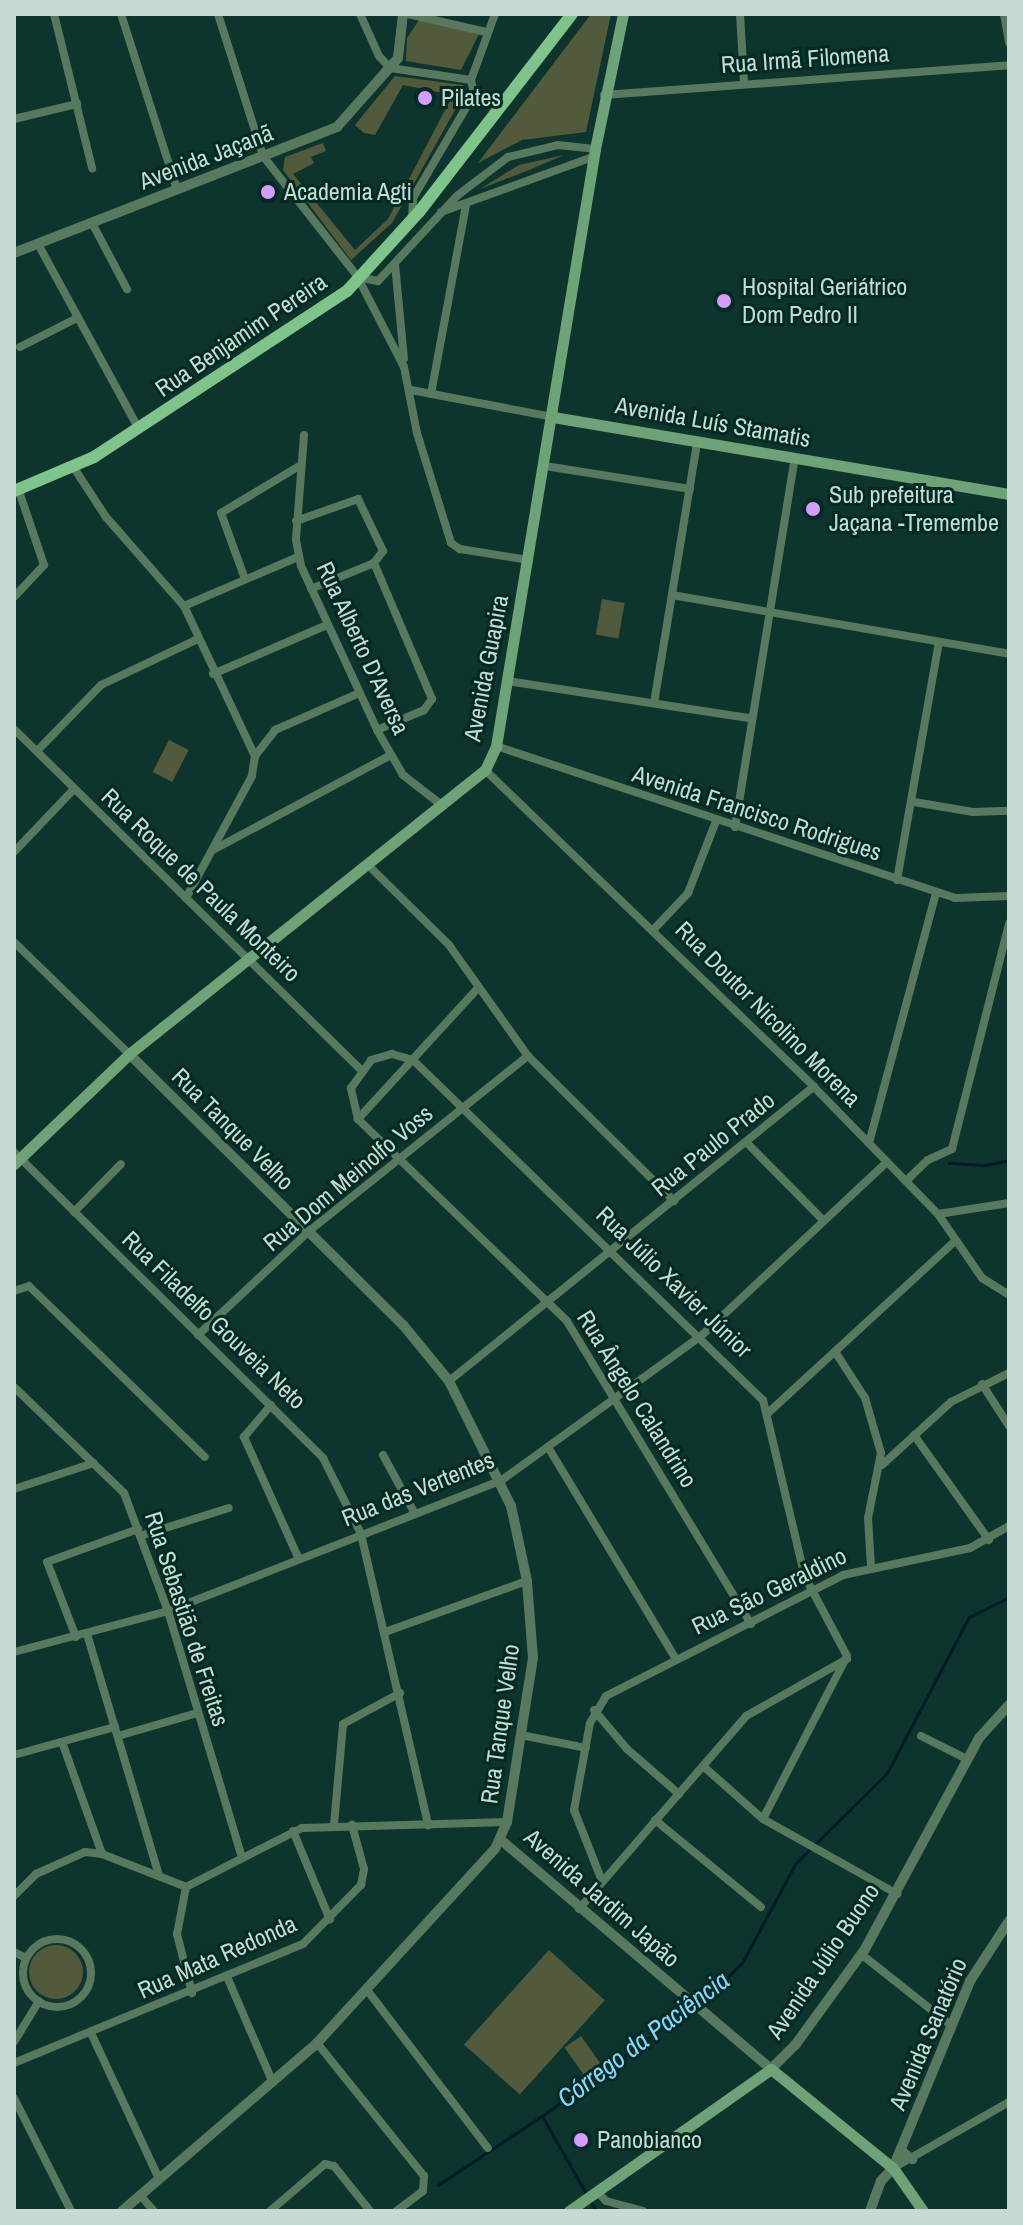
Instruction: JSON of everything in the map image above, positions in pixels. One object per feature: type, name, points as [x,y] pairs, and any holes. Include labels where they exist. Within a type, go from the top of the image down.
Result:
[{"type":"main road","name":"Rua Benjamim Pereira","points":[[16,491],[74,468],[139,429],[268,347],[347,291],[357,276],[412,220],[572,14]]},
{"type":"main road","name":"Avenida Guapira","points":[[16,1158],[129,1054],[444,806],[485,770],[496,746],[545,466],[604,95],[623,14]]},
{"type":"main road","name":"Avenida Luís Stamatis","points":[[553,417],[1009,494]]},
{"type":"main road","name":"Avenida Jardim Japão","points":[[771,2069],[893,2168],[923,2211]]},
{"type":"main road","name":"Avenida Júlio Buono","points":[[569,2211],[771,2069]]},
{"type":"street","points":[[54,14],[92,168]]},
{"type":"street","points":[[121,14],[177,190]]},
{"type":"street","points":[[218,14],[263,156],[357,276],[404,367],[411,390],[417,433],[451,543],[460,549],[529,560]]},
{"type":"street","points":[[360,14],[379,56],[390,68],[471,80]]},
{"type":"street","points":[[390,68],[401,50],[405,14],[486,32]]},
{"type":"street","points":[[412,220],[413,198],[474,94],[471,80],[495,14]]},
{"type":"street","points":[[740,14],[744,82]]},
{"type":"street","points":[[1004,14],[1009,43]]},
{"type":"street","name":"Rua Irmã Filomena","points":[[604,95],[744,82],[1009,65]]},
{"type":"street","name":"Avenida Jaçanã","points":[[14,253],[337,127],[390,68]]},
{"type":"street","points":[[14,119],[77,104]]},
{"type":"street","points":[[357,276],[378,281],[440,212],[488,170],[516,154],[558,145],[594,153]]},
{"type":"street","points":[[440,212],[466,205],[594,153]]},
{"type":"street","points":[[431,394],[466,205]]},
{"type":"street","points":[[92,223],[127,289]]},
{"type":"street","points":[[38,244],[139,429]]},
{"type":"street","points":[[395,264],[404,367]]},
{"type":"street","points":[[20,347],[77,318]]},
{"type":"street","name":"Avenida Luís Stamatis","points":[[411,390],[553,417]]},
{"type":"street","name":"Rua Alberto D'Aversa","points":[[304,435],[296,521],[298,557],[357,694],[391,755],[413,784],[444,806]]},
{"type":"street","points":[[654,703],[697,442]]},
{"type":"street","points":[[735,827],[750,718],[795,458]]},
{"type":"street","points":[[245,579],[221,513],[301,465]]},
{"type":"street","points":[[545,466],[690,489]]},
{"type":"street","points":[[74,468],[106,517],[184,606],[213,674],[255,756]]},
{"type":"street","points":[[14,597],[44,565],[16,491]]},
{"type":"street","points":[[296,521],[358,499],[383,551],[374,563],[311,589]]},
{"type":"street","points":[[184,606],[298,557]]},
{"type":"street","points":[[374,563],[432,699],[424,710],[377,730]]},
{"type":"street","points":[[672,595],[1009,654]]},
{"type":"street","points":[[213,674],[327,625]]},
{"type":"street","points":[[37,751],[101,685],[198,639]]},
{"type":"street","points":[[897,880],[914,802],[939,643]]},
{"type":"street","points":[[507,681],[750,718]]},
{"type":"street","points":[[186,898],[252,776],[255,756],[275,730],[357,694]]},
{"type":"street","name":"Rua Roque de Paula Monteiro","points":[[14,729],[360,1069]]},
{"type":"street","name":"Avenida Francisco Rodrigues","points":[[496,746],[936,893],[968,900],[1009,896]]},
{"type":"street","points":[[212,850],[391,755]]},
{"type":"street","name":"Rua Doutor Nicolino Morena","points":[[485,770],[654,929],[814,1087],[938,1214],[982,1278],[1009,1295]]},
{"type":"street","points":[[14,852],[74,789]]},
{"type":"street","points":[[914,802],[973,812],[1009,811]]},
{"type":"street","points":[[654,929],[688,893],[716,821]]},
{"type":"street","points":[[367,864],[432,926],[528,1056],[674,1201]]},
{"type":"street","points":[[869,1143],[936,893]]},
{"type":"street","points":[[906,1181],[928,1160],[952,1149],[1009,923]]},
{"type":"street","name":"Rua Tanque Velho","points":[[14,942],[404,1326],[449,1381],[502,1480],[527,1581],[533,1658],[507,1822],[501,1840],[317,2043],[122,2211]]},
{"type":"street","points":[[358,1119],[478,988]]},
{"type":"street","points":[[358,1119],[351,1094],[360,1069],[385,1055],[413,1060]]},
{"type":"street","name":"Rua Dom Meinolfo Voss","points":[[198,1335],[308,1232],[528,1056]]},
{"type":"street","name":"Rua Júlio Xavier Júnior","points":[[413,1060],[466,1106],[757,1391],[768,1413],[810,1590],[846,1661]]},
{"type":"street","name":"Rua Paulo Prado","points":[[449,1381],[814,1087]]},
{"type":"street","name":"Rua Ângelo Calandrino","points":[[358,1119],[548,1302],[574,1331],[751,1624]]},
{"type":"street","points":[[747,1143],[823,1220]]},
{"type":"street","name":"Rua Filadelfo Gouveia Neto","points":[[16,1158],[323,1458],[361,1534],[428,1825]]},
{"type":"street","name":"Rua das Vertentes","points":[[14,1652],[168,1611],[298,1557],[502,1480],[701,1336],[887,1162]]},
{"type":"street","points":[[74,1212],[121,1164]]},
{"type":"street","points":[[938,1214],[1009,1203]]},
{"type":"street","points":[[768,1413],[955,1241]]},
{"type":"street","points":[[14,1291],[29,1286],[205,1457]]},
{"type":"street","points":[[836,1353],[872,1413],[882,1465],[868,1518],[871,1566]]},
{"type":"street","points":[[882,1465],[951,1402],[1009,1373]]},
{"type":"street","points":[[982,1384],[1009,1426]]},
{"type":"street","name":"Rua Sebastião de Freitas","points":[[14,1387],[124,1493],[168,1611],[242,1858]]},
{"type":"street","points":[[271,1405],[244,1437],[298,1557]]},
{"type":"street","points":[[914,1435],[989,1540]]},
{"type":"street","points":[[548,1447],[676,1659]]},
{"type":"street","points":[[383,1455],[415,1514]]},
{"type":"street","points":[[14,1489],[94,1463]]},
{"type":"street","points":[[76,1637],[47,1562],[229,1508]]},
{"type":"street","name":"Rua São Geraldino","points":[[594,1710],[618,1687],[751,1624],[810,1590],[871,1566],[944,1556],[989,1540],[1009,1526]]},
{"type":"street","points":[[385,1632],[527,1581]]},
{"type":"street","points":[[87,1634],[159,1875]]},
{"type":"street","points":[[579,1909],[746,1716],[846,1661]]},
{"type":"street","points":[[763,1819],[846,1661]]},
{"type":"street","points":[[334,1825],[343,1724],[400,1693]]},
{"type":"street","name":"Avenida Júlio Buono","points":[[771,2069],[796,2044],[861,1954],[897,1894],[967,1759],[1009,1705]]},
{"type":"street","points":[[594,1710],[575,1821],[602,1881]]},
{"type":"street","points":[[594,1710],[627,1749],[679,1794]]},
{"type":"street","points":[[14,1755],[197,1713]]},
{"type":"street","points":[[521,1735],[586,1748]]},
{"type":"street","points":[[921,1736],[967,1759]]},
{"type":"street","points":[[62,1742],[102,1854]]},
{"type":"street","points":[[703,1766],[763,1819],[897,1894]]},
{"type":"street","points":[[655,1820],[761,1907]]},
{"type":"street","points":[[186,1887],[293,1831],[334,1825],[507,1822]]},
{"type":"street","name":"Rua Mata Redonda","points":[[14,2063],[228,1979],[303,1944],[357,1893],[364,1877],[352,1825]]},
{"type":"street","points":[[293,1831],[330,1920]]},
{"type":"street","name":"Avenida Jardim Japão","points":[[501,1840],[771,2069]]},
{"type":"street","points":[[14,1896],[36,1874],[70,1855],[102,1854],[186,1887]]},
{"type":"street","points":[[186,1887],[177,1934],[192,1993]]},
{"type":"street","name":"Avenida Sanatório","points":[[870,2211],[881,2181],[893,2168],[901,2151],[979,1964],[1009,1921]]},
{"type":"street","points":[[62,1939],[82,1949],[91,1968],[87,1989],[71,2004],[39,2001],[23,1977],[26,1958],[41,1943],[62,1939]]},
{"type":"street","points":[[14,1952],[26,1958]]},
{"type":"street","points":[[861,1954],[952,2026]]},
{"type":"street","points":[[228,1979],[273,2083]]},
{"type":"street","points":[[367,1990],[488,2148]]},
{"type":"street","points":[[14,2042],[39,2001]]},
{"type":"street","points":[[91,2033],[159,2179]]},
{"type":"street","points":[[317,2043],[424,2176],[423,2191],[396,2211]]},
{"type":"street","points":[[14,2098],[71,2211]]},
{"type":"street","points":[[893,2168],[1009,2102]]},
{"type":"street","points":[[901,2151],[912,2159]]},
{"type":"street","points":[[270,2211],[319,2168],[334,2166],[370,2211]]},
{"type":"street","points":[[140,2195],[154,2211]]},
{"type":"street","points":[[591,2196],[613,2207],[643,2211]]},
{"type":"green space","points":[[591,14],[611,14],[586,132],[522,140],[478,163]]},
{"type":"green space","points":[[419,20],[479,34],[461,70],[406,61],[407,38]]},
{"type":"green space","points":[[395,76],[463,85],[466,90],[392,223],[351,260],[283,170],[285,157],[323,143],[326,151],[311,157],[314,163],[293,174],[355,250],[388,219],[453,95],[403,85],[375,135],[364,133],[355,125]]},
{"type":"green space","points":[[564,155],[529,170],[480,189],[519,165]]},
{"type":"green space","points":[[602,599],[625,603],[618,638],[596,634]]},
{"type":"green space","points":[[169,740],[189,750],[172,782],[153,772]]},
{"type":"green space","points":[[56,1945],[75,1953],[83,1972],[75,1991],[56,1999],[37,1991],[29,1972],[37,1953]]},
{"type":"green space","points":[[549,1950],[605,2000],[520,2095],[464,2044]]},
{"type":"green space","points":[[581,2036],[600,2063],[584,2075],[565,2047]]},
{"type":"waterway","points":[[949,1163],[986,1165],[1009,1160]]},
{"type":"waterway","name":"Córrego da Paciência","points":[[438,2185],[542,2116],[715,1989],[742,1963],[795,1864],[887,1773],[969,1617],[1009,1597]]},
{"type":"waterway","points":[[542,2116],[596,2211]]},
{"type":"place","name":"Pilates","points":[[425,98]]},
{"type":"place","name":"Academia Agti","points":[[268,192]]},
{"type":"place","name":"Hospital Geriátrico Dom Pedro II","points":[[724,301]]},
{"type":"place","name":"Sub prefeitura Jaçana -Tremembe","points":[[813,509]]},
{"type":"place","name":"Panobianco","points":[[581,2140]]}]
